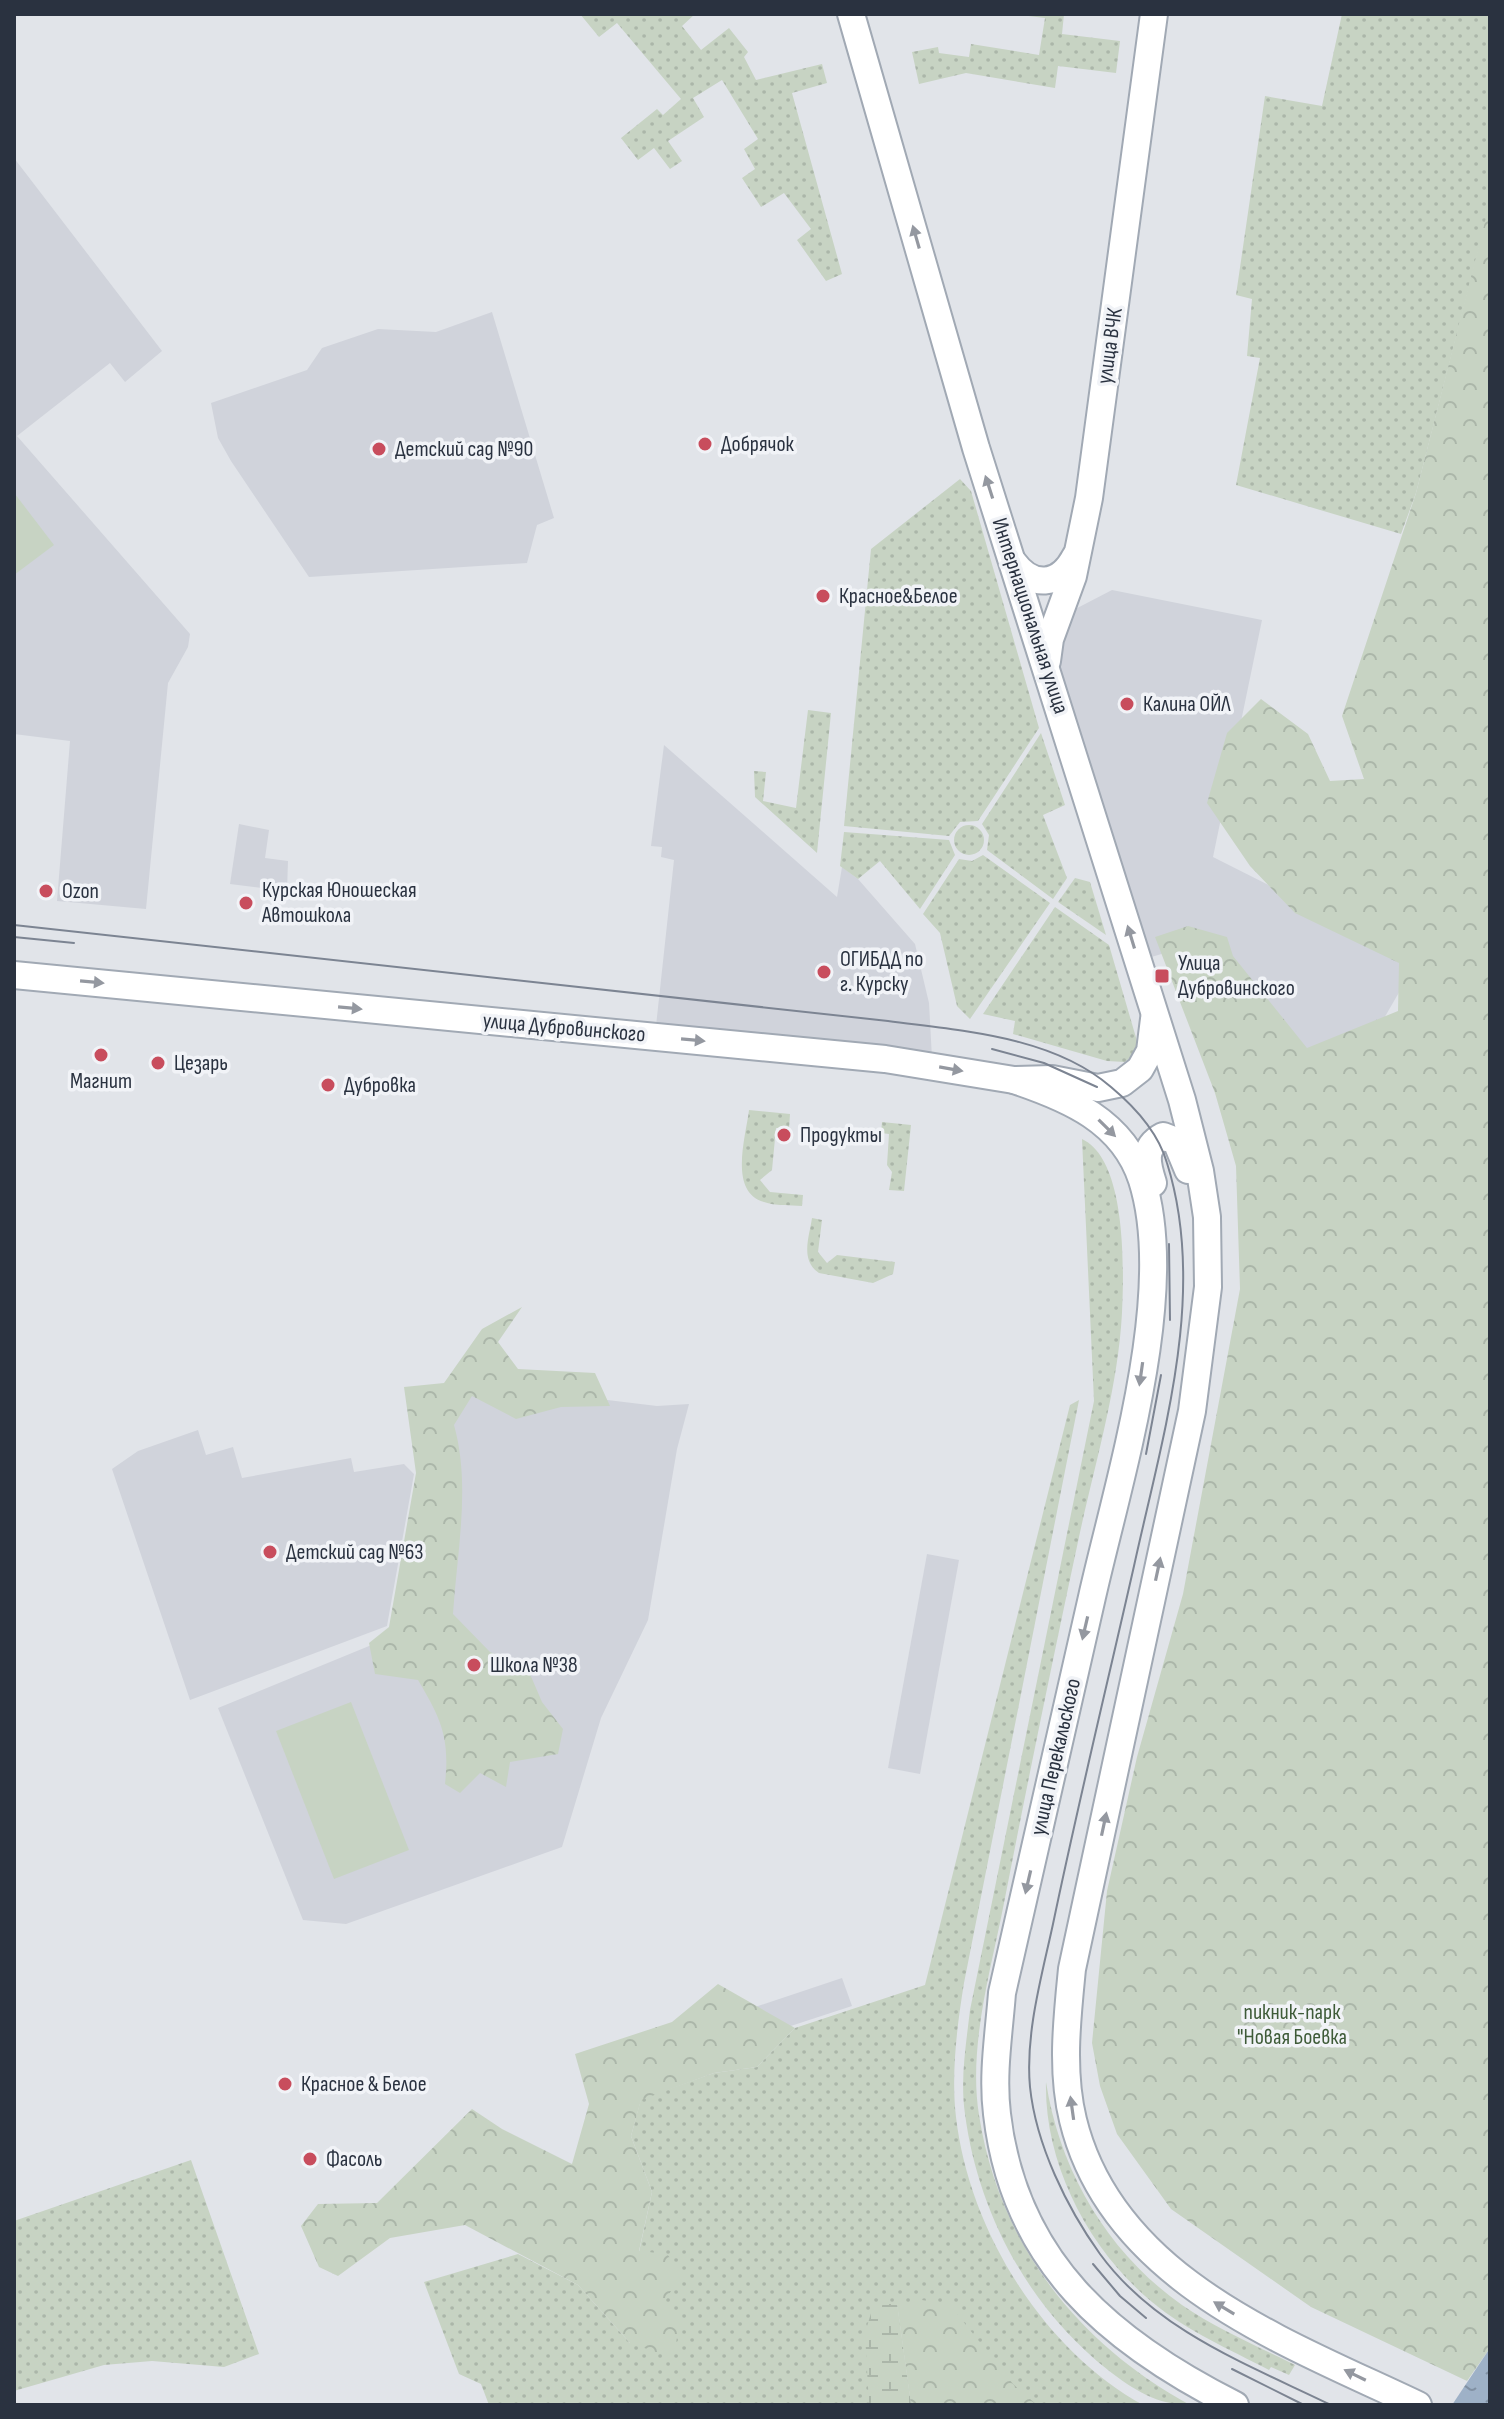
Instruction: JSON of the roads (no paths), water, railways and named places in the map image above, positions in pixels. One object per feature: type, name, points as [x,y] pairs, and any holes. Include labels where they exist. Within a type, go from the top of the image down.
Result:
[{"type":"main road","name":"Интернациональная улица","points":[[851,14],[1012,561],[1155,1012],[1196,1157],[1207,1217],[1208,1287]]},
{"type":"main road","name":"улица ВЧК","points":[[1048,673],[1050,639],[1080,547],[1154,14]]},
{"type":"main road","points":[[1012,561],[1029,578],[1044,582],[1062,574],[1080,547]]},
{"type":"main road","name":"улица Дубровинского","points":[[14,975],[885,1059],[1014,1080],[1034,1077],[1079,1087],[1111,1086],[1133,1076],[1147,1061],[1155,1012]]},
{"type":"main road","name":"улица Перекальского","points":[[1014,1080],[1073,1102],[1109,1128],[1141,1178],[1154,1252],[1138,1393],[1002,1993],[996,2064],[997,2113],[1016,2191],[1038,2239],[1085,2304],[1147,2357],[1235,2405]]},
{"type":"main road","points":[[1154,1252],[1159,1228],[1158,1200],[1147,1155],[1157,1139],[1170,1136],[1180,1147],[1187,1167],[1208,1287],[1192,1411],[1072,1969],[1066,2028],[1073,2121],[1091,2171],[1136,2238],[1202,2294],[1293,2345],[1418,2405]]},
{"type":"water","points":[[1490,2348],[1490,2405],[1452,2405]]},
{"type":"tram line","points":[[14,925],[976,1033],[1034,1046],[1062,1057],[1088,1070],[1137,1112],[1163,1152],[1179,1212],[1183,1263],[1182,1314],[1168,1417],[1082,1789],[1032,2026],[1029,2067],[1033,2109],[1046,2153],[1065,2196],[1100,2254],[1123,2281],[1176,2325],[1206,2343],[1331,2405]]},
{"type":"tram line","points":[[14,937],[74,943]]},
{"type":"tram line","points":[[992,1049],[1044,1063],[1097,1087]]},
{"type":"tram line","points":[[1169,1244],[1170,1320]]},
{"type":"tram line","points":[[1146,1454],[1161,1375]]},
{"type":"tram line","points":[[1093,2264],[1120,2296],[1146,2318]]},
{"type":"tram line","points":[[1232,2369],[1304,2405]]},
{"type":"place","name":"Добрячок","points":[[705,444]]},
{"type":"place","name":"Детский сад №90","points":[[379,449]]},
{"type":"place","name":"Красное&Белое","points":[[823,596]]},
{"type":"place","name":"Калина ОЙЛ","points":[[1127,704]]},
{"type":"place","name":"Ozon","points":[[46,891]]},
{"type":"place","name":"Курская Юношеская Автошкола","points":[[246,903]]},
{"type":"place","name":"ОГИБДД по г. Курску","points":[[824,972]]},
{"type":"place","name":"Улица Дубровинского","points":[[1162,976]]},
{"type":"place","name":"Магнит","points":[[101,1055]]},
{"type":"place","name":"Цезарь","points":[[158,1063]]},
{"type":"place","name":"Дубровка","points":[[328,1085]]},
{"type":"place","name":"Продукты","points":[[784,1135]]},
{"type":"place","name":"Детский сад №63","points":[[270,1552]]},
{"type":"place","name":"Школа №38","points":[[474,1665]]},
{"type":"place","name":"Красное & Белое","points":[[285,2084]]},
{"type":"place","name":"Фасоль","points":[[310,2159]]},
{"type":"park label","name":"пикник-парк \"Новая Боевка","points":[[1292,2024]]}]
